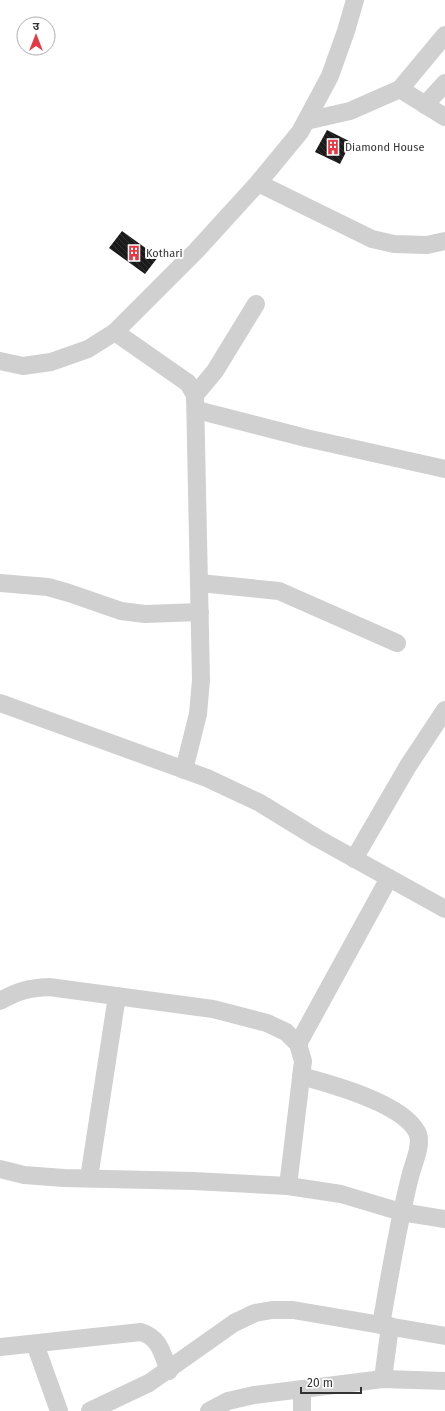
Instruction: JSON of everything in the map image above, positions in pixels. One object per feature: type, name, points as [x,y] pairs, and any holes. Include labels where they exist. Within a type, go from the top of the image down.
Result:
[{"type":"street","points":[[0,361],[23,366],[51,362],[88,349],[115,332],[196,251],[258,183],[300,132],[330,76],[346,32],[355,0]]},
{"type":"street","points":[[306,121],[350,112],[400,89],[443,44]]},
{"type":"street","points":[[425,105],[445,83]]},
{"type":"street","points":[[400,89],[445,117]]},
{"type":"street","points":[[258,183],[372,239],[394,244],[427,245],[445,241]]},
{"type":"street","points":[[196,402],[256,304]]},
{"type":"street","points":[[115,332],[188,383],[196,402],[201,680],[198,714],[184,770]]},
{"type":"street","points":[[196,402],[306,438],[445,468]]},
{"type":"street","points":[[0,583],[48,587],[121,611],[145,614],[200,612]]},
{"type":"street","points":[[200,583],[279,591],[397,643]]},
{"type":"street","points":[[0,704],[207,778],[260,803],[354,859],[444,905]]},
{"type":"street","points":[[354,859],[408,766],[445,710]]},
{"type":"street","points":[[298,1044],[389,878]]},
{"type":"street","points":[[0,1001],[17,992],[31,988],[49,988],[213,1009],[266,1023],[286,1032],[298,1044],[303,1061],[288,1186]]},
{"type":"street","points":[[89,1178],[117,996]]},
{"type":"street","points":[[301,1076],[342,1088],[386,1106],[407,1121],[417,1132],[419,1145],[401,1212],[386,1326],[383,1379]]},
{"type":"street","points":[[0,1169],[24,1174],[89,1178],[288,1186],[341,1194],[401,1212],[445,1219]]},
{"type":"street","points":[[90,1411],[149,1383],[234,1323],[255,1313],[272,1310],[293,1310],[445,1336]]},
{"type":"street","points":[[0,1347],[141,1332],[152,1336],[159,1344],[168,1371]]},
{"type":"street","points":[[36,1344],[59,1411]]},
{"type":"street","points":[[209,1411],[228,1401],[254,1395],[383,1379],[445,1381]]},
{"type":"street","points":[[302,1389],[302,1411]]},
{"type":"building","name":"Diamond House","points":[[327,130],[351,142],[340,164],[315,152]]},
{"type":"building","name":"Kothari","points":[[122,231],[158,257],[145,274],[109,248]]},
{"type":"place","name":"Diamond House","points":[[333,147]]},
{"type":"place","name":"Kothari","points":[[134,253]]}]
